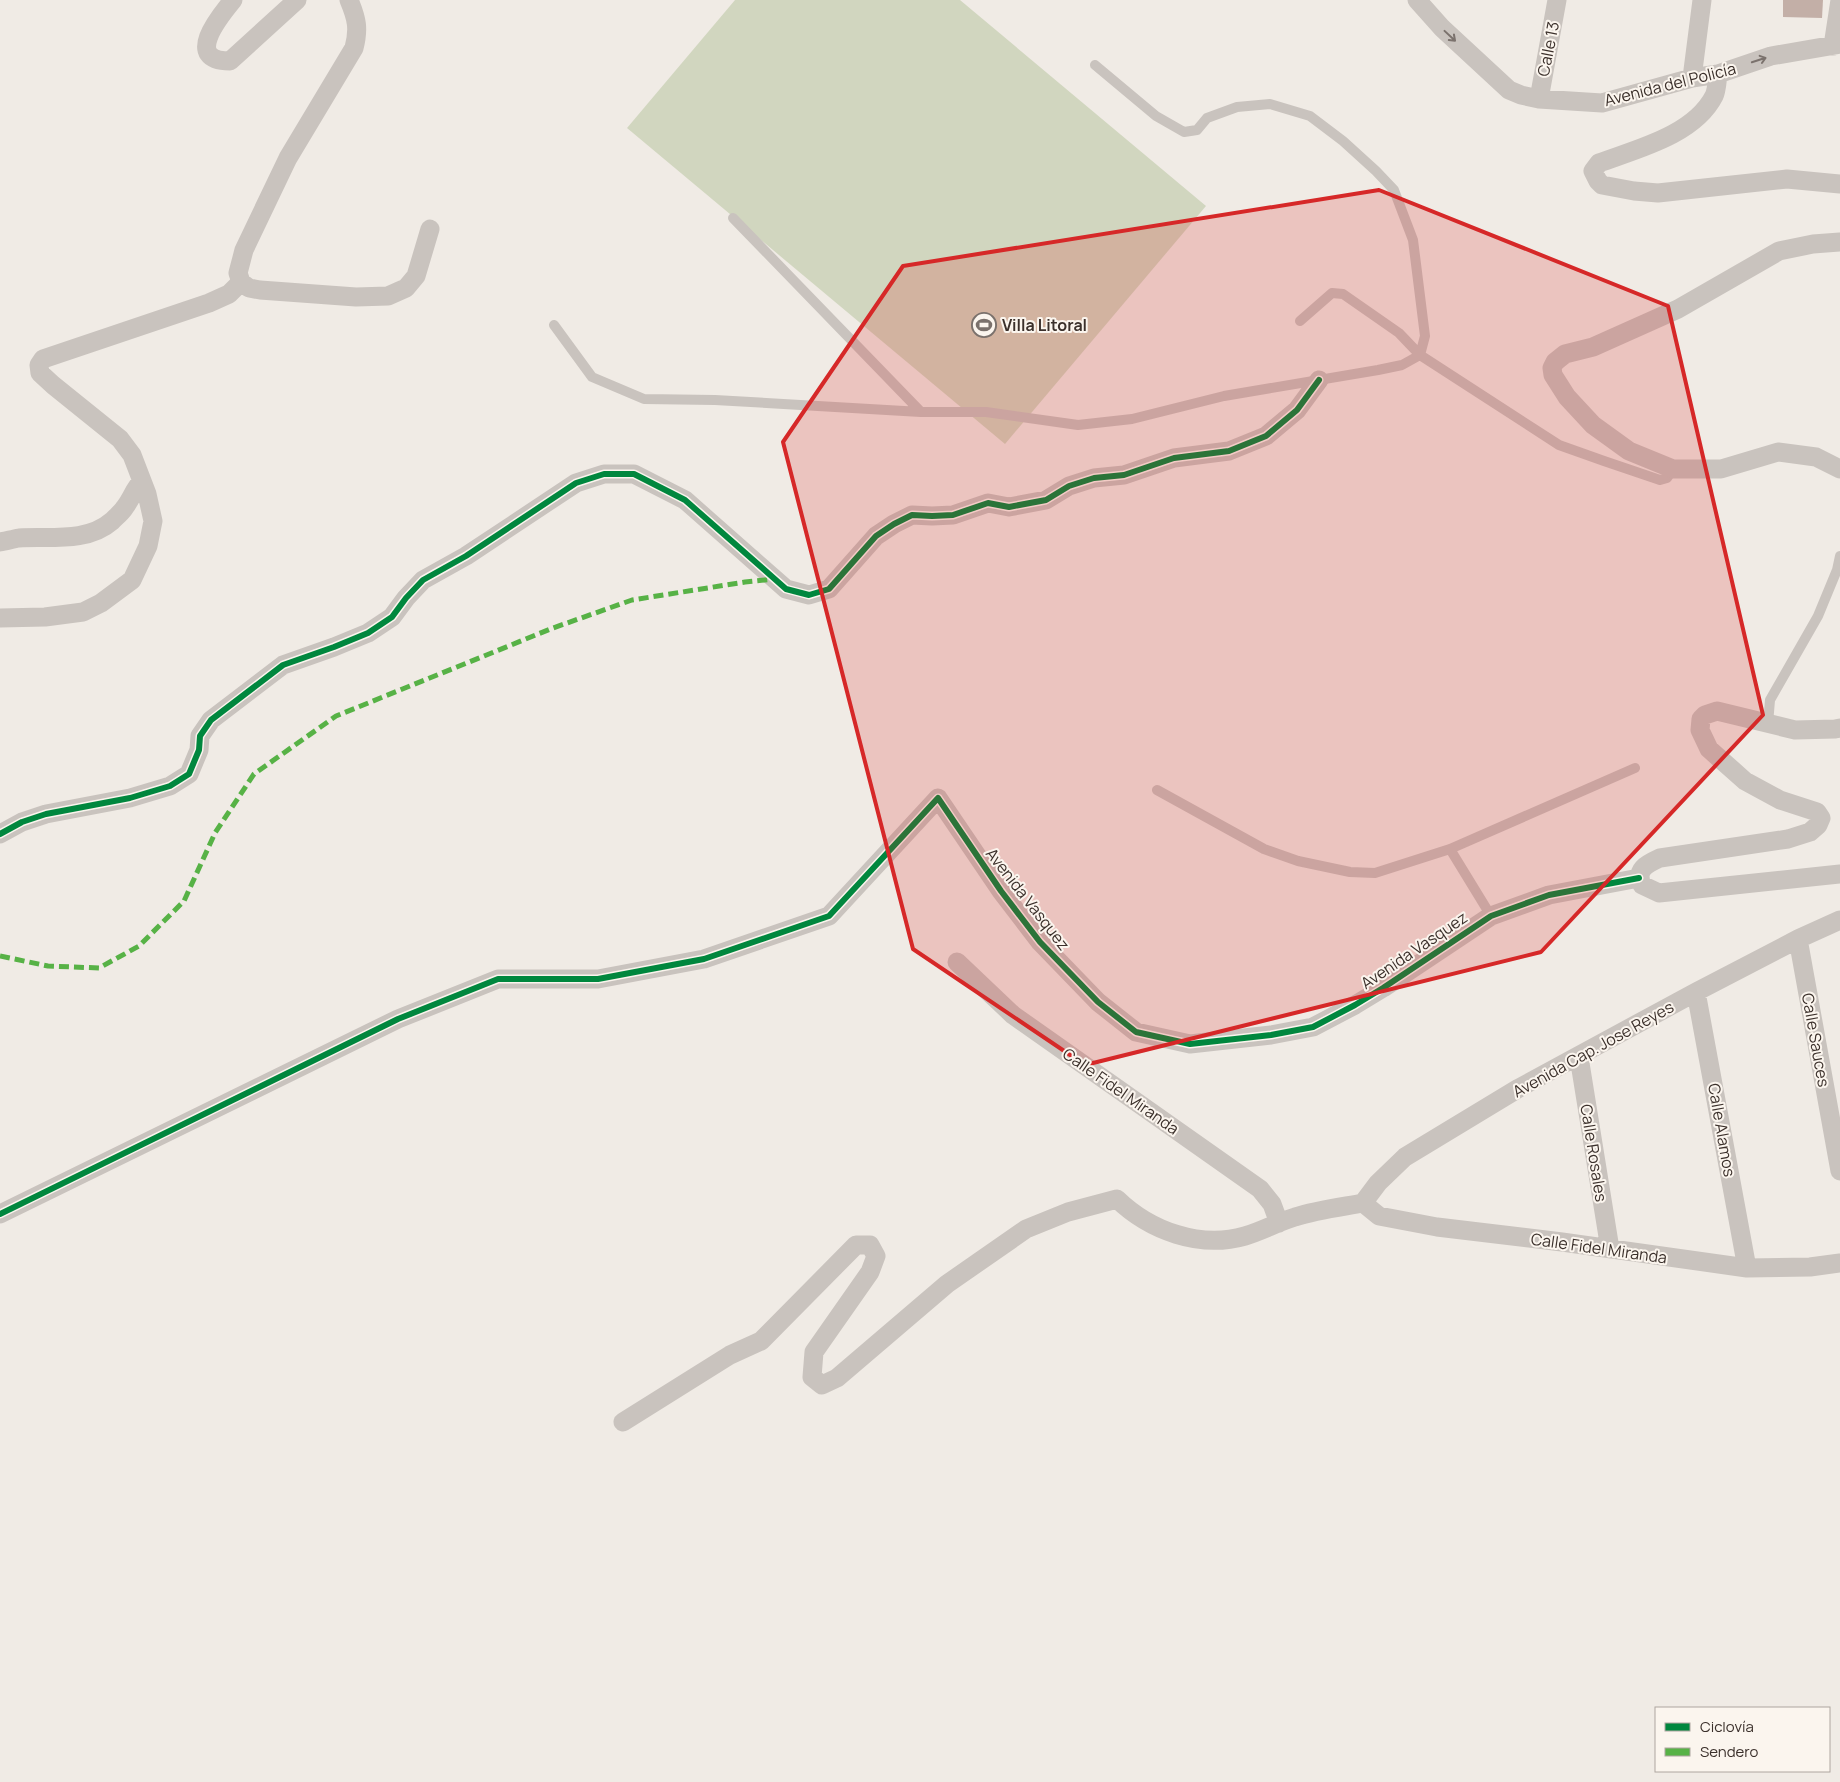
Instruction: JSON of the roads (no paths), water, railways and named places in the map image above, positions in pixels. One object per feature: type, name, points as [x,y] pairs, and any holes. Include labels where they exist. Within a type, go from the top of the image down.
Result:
[{"type":"street","points":[[233,0],[206,39],[207,49],[212,58],[218,61],[230,60],[297,0]]},
{"type":"street","points":[[349,0],[358,26],[354,48],[288,158],[244,250],[238,273],[241,282],[249,288],[260,290],[356,297],[388,296],[406,288],[416,276],[430,229]]},
{"type":"street","name":"Avenida del Policía","points":[[1417,0],[1442,28],[1509,90],[1539,99],[1602,103],[1692,78],[1718,74],[1771,56],[1837,45]]},
{"type":"street","name":"Calle 13","points":[[1539,99],[1557,0]]},
{"type":"street","points":[[1692,78],[1702,0]]},
{"type":"street","points":[[1837,45],[1840,0]]},
{"type":"street","points":[[1718,74],[1714,96],[1694,122],[1673,134],[1599,163],[1593,172],[1598,182],[1610,187],[1658,193],[1787,179],[1840,184]]},
{"type":"street","points":[[1840,242],[1813,244],[1779,251],[1678,309],[1593,347],[1566,354],[1555,362],[1552,368],[1553,376],[1567,397],[1594,425],[1629,451],[1673,469],[1720,469],[1778,452],[1816,457],[1840,468]]},
{"type":"street","points":[[0,618],[46,617],[84,612],[101,603],[132,580],[148,546],[153,521],[147,494],[132,455],[120,438],[40,373],[40,362],[43,359],[209,303],[229,294],[241,282]]},
{"type":"street","points":[[0,834],[22,822],[46,814],[130,798],[170,786],[189,774],[199,750],[200,736],[211,720],[284,665],[334,648],[368,633],[392,617],[423,580],[466,556],[576,483],[604,474],[634,474],[685,500],[786,589],[809,595],[829,589],[876,536],[912,515],[953,515],[988,503],[1009,507],[1046,500],[1069,486],[1094,478],[1124,475],[1174,458],[1229,451],[1266,436],[1297,410],[1319,380]]},
{"type":"street","points":[[0,542],[18,538],[40,539],[79,536],[97,530],[111,522],[125,507],[136,487],[142,482]]},
{"type":"street","points":[[1838,729],[1795,730],[1717,711],[1705,715],[1701,720],[1700,730],[1709,749],[1745,781],[1780,800],[1817,812],[1821,818],[1810,832],[1788,839],[1660,858],[1648,863],[1640,872],[1639,878],[1642,885],[1659,893],[1840,874]]},
{"type":"street","name":"Avenida Vasquez","points":[[0,1214],[398,1019],[498,979],[598,979],[694,961],[829,916],[938,798],[1001,891],[1040,942],[1098,1002],[1136,1032],[1190,1044],[1272,1035],[1313,1027],[1383,988],[1491,916],[1549,895],[1639,878]]},
{"type":"street","name":"Avenida Cap. Jose Reyes","points":[[1363,1203],[1378,1183],[1405,1157],[1519,1088],[1696,992],[1798,939],[1840,920]]},
{"type":"street","name":"Calle Sauces","points":[[1798,939],[1840,1171]]},
{"type":"street","name":"Calle Fidel Miranda","points":[[957,962],[1013,1015],[1260,1189],[1272,1204],[1279,1224]]},
{"type":"street","name":"Calle Alamos","points":[[1696,992],[1747,1268]]},
{"type":"street","name":"Calle Rosales","points":[[1579,1057],[1610,1249]]},
{"type":"street","points":[[623,1422],[730,1355],[761,1341],[856,1245],[870,1245],[876,1256],[870,1272],[814,1352],[812,1377],[822,1385],[838,1378],[947,1284],[1026,1229],[1068,1212],[1117,1199],[1125,1207],[1164,1230],[1201,1240],[1217,1242],[1244,1236],[1296,1216],[1363,1203]]},
{"type":"street","name":"Calle Fidel Miranda","points":[[1363,1203],[1379,1216],[1437,1227],[1747,1268],[1810,1267],[1840,1263]]},
{"type":"lane","points":[[554,325],[592,377],[644,399],[715,400],[921,412],[986,412],[1078,425],[1132,419],[1224,396],[1402,365],[1420,355],[1425,336],[1413,240],[1394,190],[1343,141],[1310,116],[1270,104],[1238,107],[1207,118],[1197,130],[1184,132],[1156,116],[1095,64]]},
{"type":"lane","points":[[733,218],[921,412]]},
{"type":"lane","points":[[1300,321],[1332,293],[1343,294],[1398,333],[1420,355],[1559,445],[1660,480],[1667,478],[1673,469]]},
{"type":"lane","points":[[1768,724],[1770,700],[1818,616],[1837,570],[1840,556]]},
{"type":"lane","points":[[1157,790],[1264,849],[1298,862],[1350,872],[1375,873],[1450,848],[1635,768]]},
{"type":"lane","points":[[1450,848],[1491,916]]},
{"type":"place","name":"Villa Litoral","points":[[984,325]]}]
